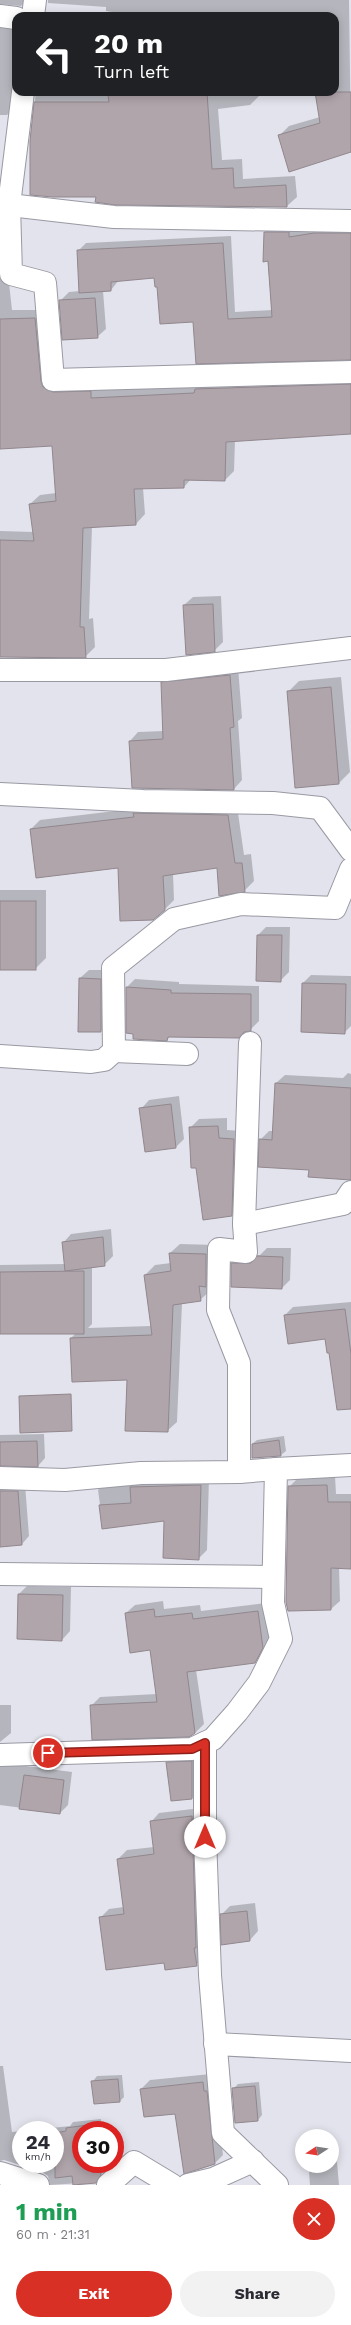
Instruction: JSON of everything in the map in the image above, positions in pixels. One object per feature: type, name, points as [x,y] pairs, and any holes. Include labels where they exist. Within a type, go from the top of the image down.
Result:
[{"type":"street","points":[[34,12],[35,0]]},
{"type":"street","points":[[0,16],[12,18]]},
{"type":"street","points":[[22,96],[5,204],[11,274],[45,283],[53,380],[351,372]]},
{"type":"street","points":[[5,204],[114,217],[351,221]]},
{"type":"street","points":[[0,670],[166,670],[351,648]]},
{"type":"street","points":[[0,794],[143,801],[273,803],[320,808],[351,850]]},
{"type":"street","points":[[114,1051],[113,968],[174,919],[241,904],[335,908],[351,869]]},
{"type":"street","points":[[239,1472],[239,1363],[218,1310],[219,1249],[246,1252],[244,1224],[250,1043]]},
{"type":"street","points":[[0,1056],[91,1062],[104,1060],[114,1051],[187,1054]]},
{"type":"street","points":[[244,1224],[343,1204],[351,1192]]},
{"type":"street","points":[[0,1478],[66,1480],[141,1473],[239,1472],[351,1464]]},
{"type":"street","points":[[0,1755],[192,1749],[213,1739],[259,1683],[281,1639],[273,1603],[276,1470]]},
{"type":"street","points":[[0,1574],[273,1577]]},
{"type":"street","points":[[205,1743],[205,1837],[210,1975],[223,2132],[278,2185]]},
{"type":"street","points":[[215,2044],[351,2051]]},
{"type":"street","points":[[188,2185],[213,2179],[253,2161]]},
{"type":"street","points":[[108,2185],[134,2162],[172,2185]]},
{"type":"street","points":[[0,2173],[38,2185]]},
{"type":"building","points":[[339,92],[351,92],[351,152],[289,172],[278,135],[320,123],[316,96],[339,96]]},
{"type":"building","points":[[108,96],[207,96],[212,169],[233,168],[234,188],[286,185],[287,207],[115,205],[95,202],[96,197],[53,197],[30,195],[30,141],[34,102],[109,102]]},
{"type":"building","points":[[264,232],[289,232],[289,237],[314,233],[351,233],[351,360],[196,364],[193,322],[160,324],[157,287],[155,287],[154,278],[111,282],[111,291],[79,293],[77,250],[223,243],[228,319],[272,317],[268,261],[263,262]]},
{"type":"building","points":[[95,298],[98,338],[62,340],[59,300]]},
{"type":"building","points":[[35,318],[41,381],[43,387],[53,392],[91,391],[91,398],[194,393],[195,389],[351,384],[351,434],[226,442],[225,481],[184,480],[184,488],[134,489],[136,525],[83,528],[80,627],[84,627],[86,658],[0,657],[0,540],[34,541],[29,504],[56,501],[52,446],[0,449],[0,319]]},
{"type":"building","points":[[213,604],[215,652],[186,655],[183,605]]},
{"type":"building","points":[[230,675],[234,727],[230,728],[234,790],[132,788],[129,741],[163,739],[161,682]]},
{"type":"building","points":[[331,687],[339,784],[295,788],[287,691]]},
{"type":"building","points":[[133,813],[228,815],[235,863],[242,863],[245,892],[219,896],[217,868],[163,876],[165,910],[153,920],[120,921],[118,868],[36,878],[30,829],[134,817]]},
{"type":"building","points":[[0,901],[36,901],[36,970],[0,970]]},
{"type":"building","points":[[257,935],[282,935],[281,982],[256,981]]},
{"type":"building","points":[[79,978],[101,979],[101,1032],[78,1032]]},
{"type":"building","points":[[302,983],[346,984],[345,1034],[301,1032]]},
{"type":"building","points":[[126,987],[171,990],[171,993],[251,994],[251,1031],[244,1032],[239,1038],[168,1037],[167,1041],[133,1039],[133,1034],[126,1033]]},
{"type":"building","points":[[275,1083],[351,1088],[351,1180],[308,1177],[309,1170],[258,1167],[259,1139],[272,1140]]},
{"type":"building","points":[[171,1104],[176,1148],[145,1152],[139,1108]]},
{"type":"building","points":[[218,1126],[219,1138],[234,1139],[232,1216],[203,1220],[196,1168],[191,1168],[189,1127]]},
{"type":"building","points":[[103,1237],[105,1266],[65,1271],[62,1242]]},
{"type":"building","points":[[169,1253],[206,1254],[206,1287],[199,1286],[201,1301],[173,1305],[168,1432],[125,1431],[127,1380],[72,1382],[70,1338],[152,1335],[144,1275],[171,1271]]},
{"type":"building","points":[[257,1256],[283,1257],[282,1289],[231,1287],[231,1263],[251,1263]]},
{"type":"building","points":[[84,1271],[84,1334],[0,1334],[0,1272]]},
{"type":"building","points":[[345,1309],[351,1354],[351,1409],[337,1410],[329,1353],[327,1353],[325,1339],[288,1344],[284,1315]]},
{"type":"building","points":[[71,1394],[72,1431],[20,1433],[19,1396]]},
{"type":"building","points":[[279,1440],[281,1456],[252,1458],[252,1444]]},
{"type":"building","points":[[37,1441],[38,1467],[0,1466],[0,1442]]},
{"type":"building","points":[[201,1485],[199,1560],[163,1558],[164,1521],[102,1529],[99,1505],[131,1503],[130,1487]]},
{"type":"building","points":[[327,1485],[328,1502],[351,1502],[351,1569],[331,1568],[331,1610],[288,1611],[286,1602],[288,1486]]},
{"type":"building","points":[[0,1491],[18,1491],[22,1545],[0,1547]]},
{"type":"building","points":[[18,1594],[63,1595],[62,1641],[17,1639]]},
{"type":"building","points":[[154,1609],[155,1617],[192,1613],[193,1619],[258,1611],[263,1648],[255,1663],[187,1672],[195,1733],[189,1737],[92,1740],[90,1705],[157,1702],[150,1650],[130,1653],[125,1613]]},
{"type":"building","points":[[192,1761],[192,1799],[171,1801],[166,1762]]},
{"type":"building","points":[[24,1775],[64,1780],[60,1814],[19,1809]]},
{"type":"building","points":[[192,1816],[196,1948],[194,1948],[197,1966],[165,1970],[164,1963],[106,1970],[99,1917],[124,1914],[117,1859],[154,1854],[150,1821]]},
{"type":"building","points":[[247,1911],[250,1941],[221,1945],[220,1914]]},
{"type":"building","points":[[118,2079],[120,2102],[94,2104],[91,2081]]},
{"type":"building","points":[[203,2082],[204,2091],[207,2091],[215,2164],[184,2174],[175,2114],[144,2117],[140,2089]]},
{"type":"building","points":[[255,2086],[258,2121],[235,2123],[232,2088]]},
{"type":"building","points":[[72,2127],[72,2173],[101,2173],[96,2183],[73,2185],[72,2176],[55,2178],[55,2173],[64,2173],[64,2131],[66,2131],[66,2128]]},
{"type":"route","points":[[48,1753],[192,1749],[205,1743],[205,1837]]}]
